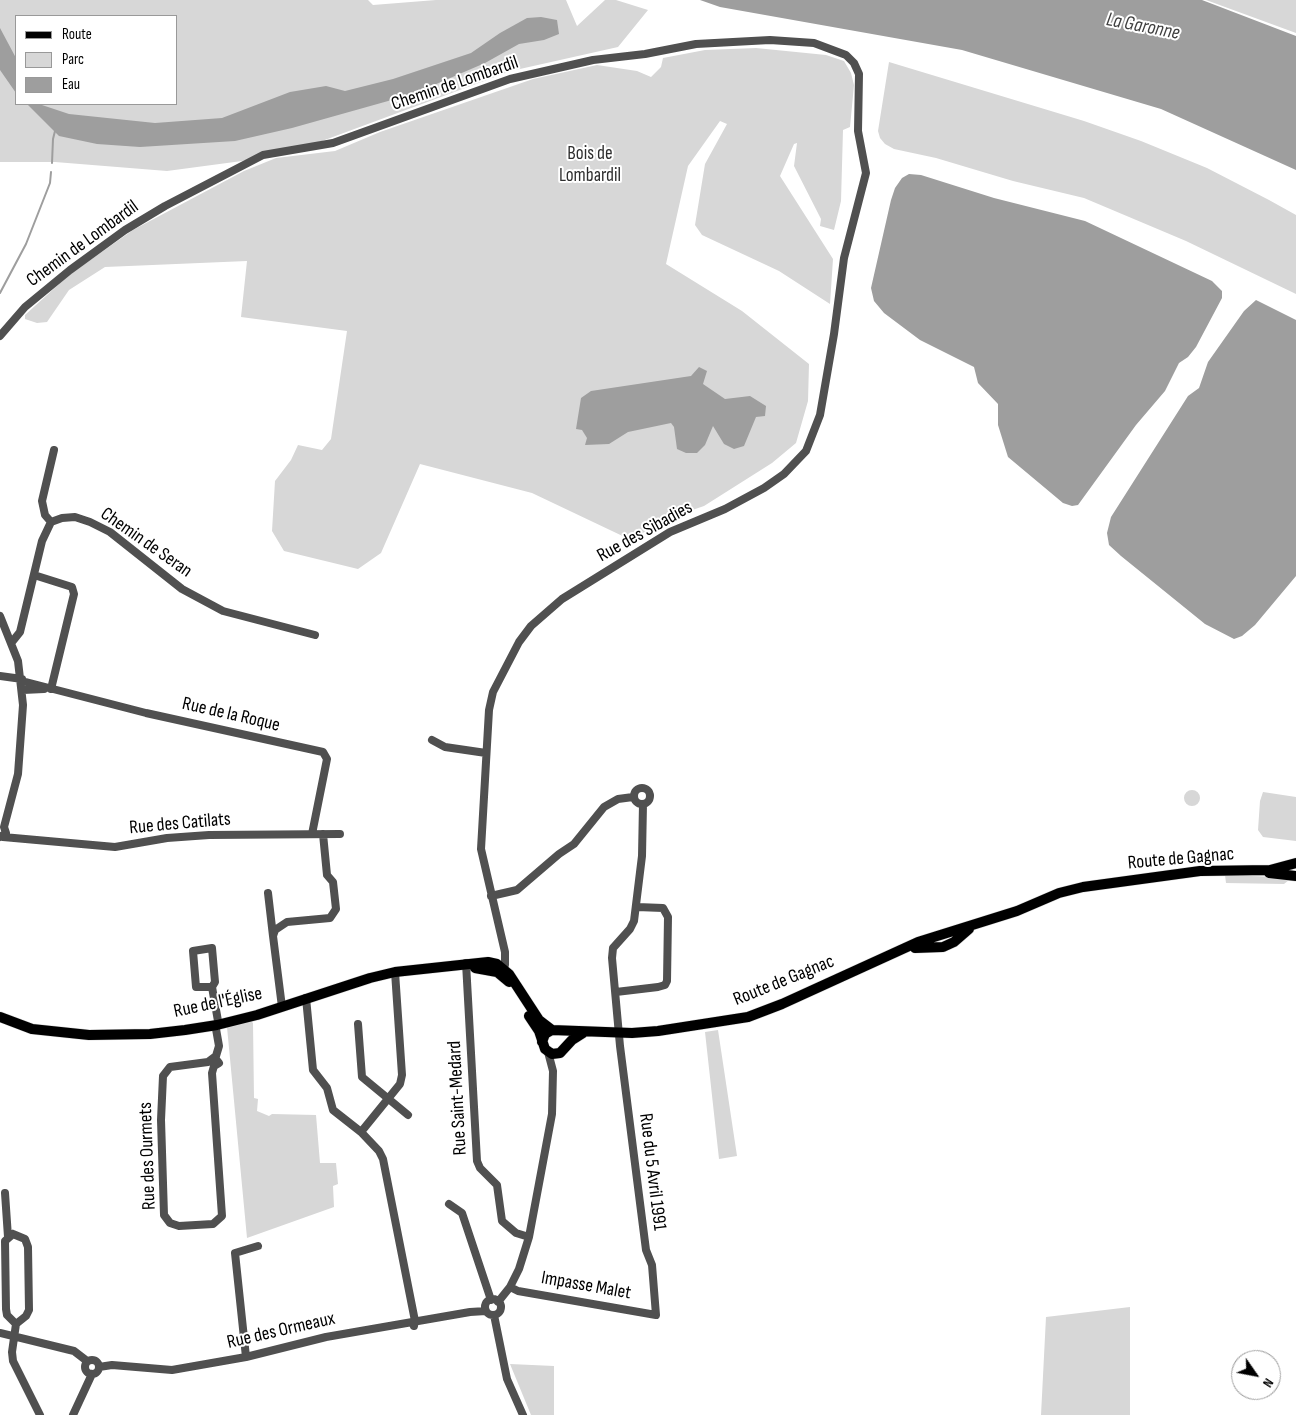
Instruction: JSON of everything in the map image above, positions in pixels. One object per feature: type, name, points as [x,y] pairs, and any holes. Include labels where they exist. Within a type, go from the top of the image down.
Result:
[{"type":"main road","name":"Route de Gagnac","points":[[557,1031],[658,1031],[748,1017],[782,1004],[918,942],[976,925],[1059,893],[1083,887],[1200,871],[1276,869],[1296,863]]},
{"type":"main road","name":"Route de Gagnac","points":[[1246,871],[1296,876]]},
{"type":"main road","name":"Rue de l'Église","points":[[0,1017],[32,1029],[89,1035],[150,1034],[217,1025],[282,1007],[330,989],[395,972],[440,967],[499,968]]},
{"type":"main road","points":[[499,968],[539,1020],[566,1038],[565,1048]]},
{"type":"main road","points":[[499,968],[539,1031],[542,1042],[548,1052],[556,1054],[584,1032]]},
{"type":"main road","points":[[542,1042],[545,1034],[557,1031]]},
{"type":"street","name":"Chemin de Lombardil","points":[[0,336],[25,307],[70,270],[126,230],[263,155],[333,142],[510,79],[587,61],[730,41],[814,43],[835,49],[846,54],[858,74],[858,131],[865,162]]},
{"type":"street","name":"Rue des Sibadies","points":[[499,968],[505,952],[481,849],[488,710],[493,692],[518,642],[546,612],[562,599],[670,532],[725,509],[764,488],[784,474],[806,451],[816,427],[827,378],[844,258],[863,187],[865,162]]},
{"type":"street","points":[[12,642],[20,632],[42,541],[51,522],[43,509],[42,501],[54,450]]},
{"type":"street","name":"Chemin de Seran","points":[[51,522],[62,518],[75,517],[90,522],[118,538],[182,589],[223,611],[315,635]]},
{"type":"street","points":[[34,575],[72,587],[74,594],[51,689]]},
{"type":"street","points":[[0,616],[12,642],[20,670],[23,690],[18,774],[3,832]]},
{"type":"street","points":[[1,676],[20,670]]},
{"type":"street","name":"Rue de la Roque","points":[[1,676],[323,752],[327,759],[312,834]]},
{"type":"street","name":"Rue de la Roque","points":[[23,690],[51,689]]},
{"type":"street","points":[[432,740],[445,747],[486,753]]},
{"type":"street","points":[[491,896],[517,890],[559,854],[574,844],[604,807],[618,799],[633,797],[639,788],[647,789],[650,799],[643,804],[638,804],[633,797]]},
{"type":"street","name":"Rue du 5 Avril 1991","points":[[643,804],[637,907],[630,929],[613,948],[612,958],[618,1032],[646,1250],[652,1265],[656,1315]]},
{"type":"street","name":"Rue des Catilats","points":[[3,832],[22,838],[115,847],[167,838],[200,836],[340,834]]},
{"type":"street","points":[[273,936],[275,930],[283,923],[330,918],[334,914],[336,909],[333,882],[327,875],[323,834]]},
{"type":"street","points":[[268,893],[282,1007]]},
{"type":"street","points":[[616,992],[658,988],[665,985],[667,981],[668,917],[662,908],[637,907]]},
{"type":"street","name":"Rue des Ourmets","points":[[212,987],[196,987],[193,950],[212,948],[215,982],[212,987],[219,1046],[215,1058],[208,1062],[170,1067],[163,1076],[161,1120],[164,1215],[170,1223],[179,1226],[213,1224],[222,1216],[212,1073],[214,1066],[219,1063],[215,1058]]},
{"type":"street","name":"Rue Saint-Medard","points":[[466,968],[476,1161],[496,1185],[502,1221],[516,1233],[529,1237]]},
{"type":"street","points":[[361,1132],[400,1084],[402,1075],[395,972]]},
{"type":"street","points":[[306,998],[313,1070],[327,1088],[333,1110],[361,1132],[384,1159],[414,1323]]},
{"type":"street","points":[[358,1024],[362,1077],[408,1116]]},
{"type":"street","name":"Rue des Ormeaux","points":[[553,1071],[565,1048]]},
{"type":"street","name":"Rue des Ormeaux","points":[[99,1367],[112,1365],[172,1370],[246,1357],[326,1337],[470,1312],[491,1304],[510,1286],[519,1269],[529,1237],[552,1114],[553,1071],[548,1052]]},
{"type":"street","points":[[4,1193],[8,1237]]},
{"type":"street","points":[[449,1204],[462,1213],[494,1315],[507,1379],[523,1415]]},
{"type":"street","points":[[16,1324],[7,1315],[6,1309],[5,1241],[13,1234],[25,1239],[28,1247],[29,1310],[26,1316],[16,1324],[12,1352],[13,1361],[40,1415]]},
{"type":"street","points":[[246,1357],[235,1254],[258,1246]]},
{"type":"street","name":"Impasse Malet","points":[[510,1286],[518,1291],[656,1315]]},
{"type":"street","name":"Rue des Ormeaux","points":[[491,1304],[500,1310],[494,1315]]},
{"type":"street","points":[[0,1333],[74,1351],[87,1361],[96,1361],[99,1367],[97,1372],[92,1374],[73,1415]]},
{"type":"street","points":[[87,1361],[84,1366],[85,1370],[92,1374]]},
{"type":"green space","points":[[0,0],[368,0],[373,5],[436,0],[566,0],[577,26],[605,0],[616,0],[648,10],[618,47],[511,71],[322,141],[242,161],[167,171],[55,162],[0,162]]},
{"type":"green space","points":[[1206,0],[1296,0],[1296,33]]},
{"type":"green space","name":"Bois de Lombardil","points":[[756,48],[826,55],[844,61],[851,73],[854,85],[850,127],[843,130],[841,201],[834,230],[820,226],[821,219],[794,166],[797,143],[794,144],[780,176],[833,259],[830,304],[779,271],[702,235],[695,225],[705,164],[727,124],[720,121],[688,166],[666,264],[742,311],[809,364],[808,401],[796,443],[772,463],[704,506],[666,519],[631,540],[532,493],[420,464],[381,553],[358,569],[284,551],[272,531],[275,481],[291,460],[298,445],[322,450],[331,439],[347,331],[241,317],[247,261],[105,267],[69,290],[47,322],[37,323],[25,319],[25,315],[69,275],[133,230],[244,171],[276,158],[335,151],[380,132],[533,79],[597,65],[637,71],[651,77],[661,67],[663,58],[705,50]]},
{"type":"green space","points":[[889,62],[1084,121],[1141,141],[1207,168],[1296,215],[1296,294],[1186,241],[1084,198],[1013,181],[936,158],[894,149],[885,144],[880,138],[878,131]]},
{"type":"green space","points":[[1189,790],[1195,790],[1200,795],[1198,804],[1189,806],[1184,801],[1184,795]]},
{"type":"green space","points":[[1263,792],[1296,797],[1296,841],[1263,837],[1258,830],[1260,801]]},
{"type":"green space","points":[[1225,875],[1278,877],[1289,880],[1284,884],[1226,883]]},
{"type":"green space","points":[[251,1021],[253,1023],[254,1098],[258,1099],[257,1111],[269,1116],[272,1114],[316,1115],[320,1163],[336,1163],[338,1184],[333,1186],[334,1207],[247,1238],[227,1027]]},
{"type":"green space","points":[[718,1030],[737,1156],[719,1159],[705,1032]]},
{"type":"green space","points":[[1130,1307],[1130,1415],[1041,1415],[1046,1317]]},
{"type":"green space","points":[[510,1364],[554,1366],[554,1415],[531,1415]]},
{"type":"water","name":"La Garonne","points":[[700,0],[1202,0],[1296,36],[1296,170],[1161,109],[962,50],[720,7]]},
{"type":"water","points":[[541,17],[557,20],[559,34],[544,40],[519,44],[485,63],[413,94],[292,128],[235,141],[140,147],[97,144],[59,136],[28,105],[42,105],[69,114],[155,123],[222,118],[290,92],[326,86],[345,91],[393,79],[471,53],[500,33],[527,18]]},
{"type":"water","points":[[0,28],[15,56],[15,92],[0,70]]},
{"type":"water","points":[[909,174],[921,175],[994,198],[1085,221],[1212,281],[1222,291],[1222,298],[1196,347],[1188,357],[1179,363],[1165,391],[1136,425],[1078,505],[1072,506],[1063,503],[1008,457],[998,425],[998,404],[978,383],[974,367],[920,340],[884,313],[874,301],[871,288],[891,200],[895,188],[902,178]]},
{"type":"water","points":[[1256,300],[1296,320],[1296,576],[1255,625],[1242,636],[1234,639],[1205,624],[1121,556],[1109,545],[1107,533],[1111,517],[1188,396],[1199,388],[1208,362],[1244,311]]},
{"type":"water","points":[[699,367],[707,371],[703,384],[725,399],[750,396],[766,406],[765,416],[756,417],[744,446],[734,449],[724,444],[713,426],[705,445],[697,453],[686,453],[677,449],[674,427],[671,423],[628,432],[609,444],[585,445],[587,438],[582,430],[576,429],[581,398],[591,391],[691,376]]},
{"type":"waterway","points":[[52,163],[55,131]]},
{"type":"waterway","points":[[0,293],[26,244],[50,183],[51,172]]}]
